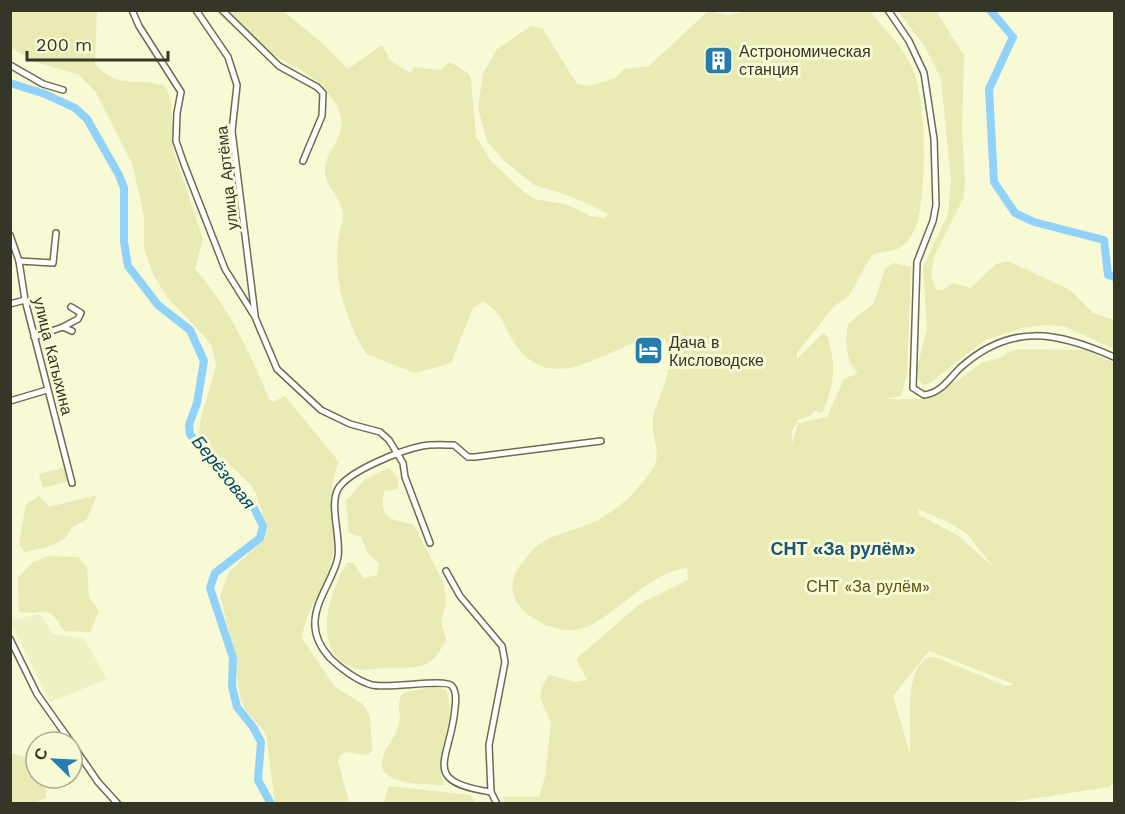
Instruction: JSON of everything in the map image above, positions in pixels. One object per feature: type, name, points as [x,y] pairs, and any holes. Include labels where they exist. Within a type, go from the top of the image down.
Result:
[{"type":"street","points":[[132,10],[139,26],[181,92],[177,113],[176,141],[225,269],[255,317],[277,369],[321,410],[336,419],[380,432],[389,440],[396,455],[403,463],[405,477],[430,543]]},
{"type":"street","name":"улица Артёма","points":[[196,10],[228,57],[237,85],[232,131],[255,317]]},
{"type":"street","points":[[222,10],[279,66],[317,87],[322,93],[322,116],[303,160]]},
{"type":"street","points":[[888,10],[909,41],[924,74],[934,139],[936,205],[933,221],[917,262],[917,314],[912,382],[915,391],[924,395],[934,393],[977,355],[1001,344],[1028,336],[1061,337],[1114,357]]},
{"type":"street","points":[[10,65],[43,84],[63,90]]},
{"type":"street","points":[[19,261],[53,262],[56,233]]},
{"type":"street","name":"улица Катыхина","points":[[10,235],[19,261],[25,300],[72,483]]},
{"type":"street","points":[[10,304],[25,300]]},
{"type":"street","points":[[34,337],[78,319],[81,313],[71,307]]},
{"type":"street","points":[[63,327],[72,331]]},
{"type":"street","points":[[10,401],[47,390]]},
{"type":"street","points":[[491,792],[457,786],[448,779],[445,772],[445,759],[454,717],[456,697],[454,687],[448,682],[437,681],[403,687],[373,685],[358,679],[331,659],[316,636],[315,619],[338,557],[339,536],[335,500],[338,489],[351,476],[423,445],[454,445],[468,457],[474,457],[601,441]]},
{"type":"street","points":[[446,571],[460,596],[502,646],[505,662],[489,745],[491,792],[497,804]]},
{"type":"street","points":[[10,639],[37,694],[62,730]]},
{"type":"street","points":[[84,761],[118,804]]},
{"type":"shaded area","points":[[40,614],[53,634],[84,639],[107,679],[50,702],[11,623],[11,620]]},
{"type":"green space","points":[[756,10],[870,11],[900,46],[909,62],[918,84],[921,102],[924,166],[921,205],[916,228],[901,247],[871,256],[849,296],[834,306],[797,353],[797,359],[823,333],[828,337],[831,348],[833,376],[830,393],[822,413],[814,411],[810,416],[798,420],[792,431],[792,444],[798,423],[827,417],[844,379],[858,373],[848,356],[846,337],[848,324],[874,303],[885,269],[894,263],[911,267],[907,376],[901,396],[884,399],[921,399],[959,380],[981,363],[1000,358],[1012,350],[1085,350],[1114,363],[1114,782],[1109,787],[998,804],[506,803],[502,797],[539,797],[545,777],[551,723],[540,698],[542,686],[549,675],[575,682],[587,680],[576,659],[641,603],[688,580],[687,568],[671,572],[641,589],[599,620],[586,627],[573,630],[551,627],[529,615],[514,597],[512,586],[518,568],[537,546],[553,537],[596,521],[609,513],[631,495],[652,470],[657,456],[653,419],[669,367],[665,339],[647,335],[587,363],[561,369],[548,368],[536,364],[524,355],[498,314],[483,302],[473,308],[451,363],[415,373],[366,354],[352,327],[343,300],[337,256],[343,218],[342,209],[325,173],[326,164],[341,130],[339,110],[331,97],[312,78],[250,40],[215,11],[283,11],[321,42],[348,69],[382,45],[391,61],[411,73],[414,67],[440,70],[450,62],[468,73],[471,79],[476,136],[490,160],[524,192],[535,199],[568,205],[591,216],[604,218],[609,214],[570,196],[534,185],[503,160],[487,141],[478,108],[483,74],[496,50],[531,26],[543,29],[577,84],[590,86],[615,78],[624,69],[649,66],[708,11],[727,15]],"holes":[[[918,509],[950,523],[967,534],[995,569],[959,536],[919,515]],[[929,651],[1014,684],[1006,686],[935,657],[925,660],[917,668],[913,681],[910,751],[906,754],[909,750],[893,696]]]},
{"type":"green space","points":[[10,11],[97,11],[95,64],[112,78],[129,82],[147,82],[166,87],[171,102],[174,153],[203,239],[195,269],[228,314],[269,399],[273,402],[285,396],[339,462],[334,476],[331,500],[334,535],[332,559],[304,627],[302,638],[335,687],[363,704],[370,716],[372,751],[367,755],[346,752],[341,754],[338,761],[349,803],[275,803],[266,734],[245,709],[240,697],[233,646],[220,596],[229,572],[261,542],[266,525],[256,494],[249,483],[231,466],[208,454],[198,438],[201,418],[216,366],[212,347],[166,296],[153,274],[144,249],[144,216],[132,163],[95,91],[78,74],[39,63],[11,48]]},
{"type":"green space","points":[[898,11],[936,11],[964,56],[962,128],[965,185],[963,199],[934,257],[931,276],[936,289],[942,290],[954,283],[971,288],[996,264],[1008,261],[1070,290],[1093,313],[1114,320],[1114,349],[1066,327],[1047,325],[1022,328],[985,340],[930,383],[924,385],[919,381],[917,368],[927,329],[923,267],[948,214],[951,180],[941,79],[925,47]]},
{"type":"green space","points":[[65,467],[69,481],[43,488],[39,474]]},
{"type":"green space","points":[[388,468],[396,475],[398,482],[397,489],[384,491],[383,508],[392,519],[414,525],[444,584],[446,603],[441,621],[446,640],[434,658],[422,666],[361,670],[343,663],[333,652],[328,639],[329,607],[347,563],[353,563],[364,578],[377,575],[379,563],[369,555],[361,537],[349,533],[346,501],[364,480]]},
{"type":"green space","points":[[97,495],[87,519],[71,528],[65,539],[48,547],[24,552],[19,543],[26,504],[39,496],[49,507]]},
{"type":"green space","points":[[49,556],[78,557],[87,567],[89,597],[99,611],[90,632],[64,631],[50,613],[19,612],[18,578],[32,563]]},
{"type":"green space","points":[[436,686],[446,690],[449,702],[448,726],[441,762],[444,785],[403,782],[393,778],[382,766],[384,753],[399,724],[401,697],[403,693]]},
{"type":"green space","points":[[11,753],[24,757],[24,790],[46,790],[46,798],[33,803],[11,803]]},
{"type":"green space","points":[[389,786],[471,795],[475,803],[383,803]]},
{"type":"waterway","points":[[990,10],[1013,37],[989,89],[994,182],[1015,213],[1034,222],[1104,240],[1108,275],[1114,277]]},
{"type":"waterway","name":"Берёзовая","points":[[10,83],[45,94],[75,108],[87,119],[124,188],[124,242],[128,266],[158,305],[190,330],[204,361],[197,403],[189,425],[190,434],[234,490],[252,504],[263,526],[260,538],[215,573],[210,588],[233,658],[232,686],[237,707],[253,727],[261,742],[258,780],[271,804]]},
{"type":"place","name":"Астрономическая станция","points":[[718,60]]},
{"type":"place","name":"Дача в Кисловодске","points":[[648,351]]},
{"type":"district","name":"СНТ «За рулём»","points":[[843,548]]}]
